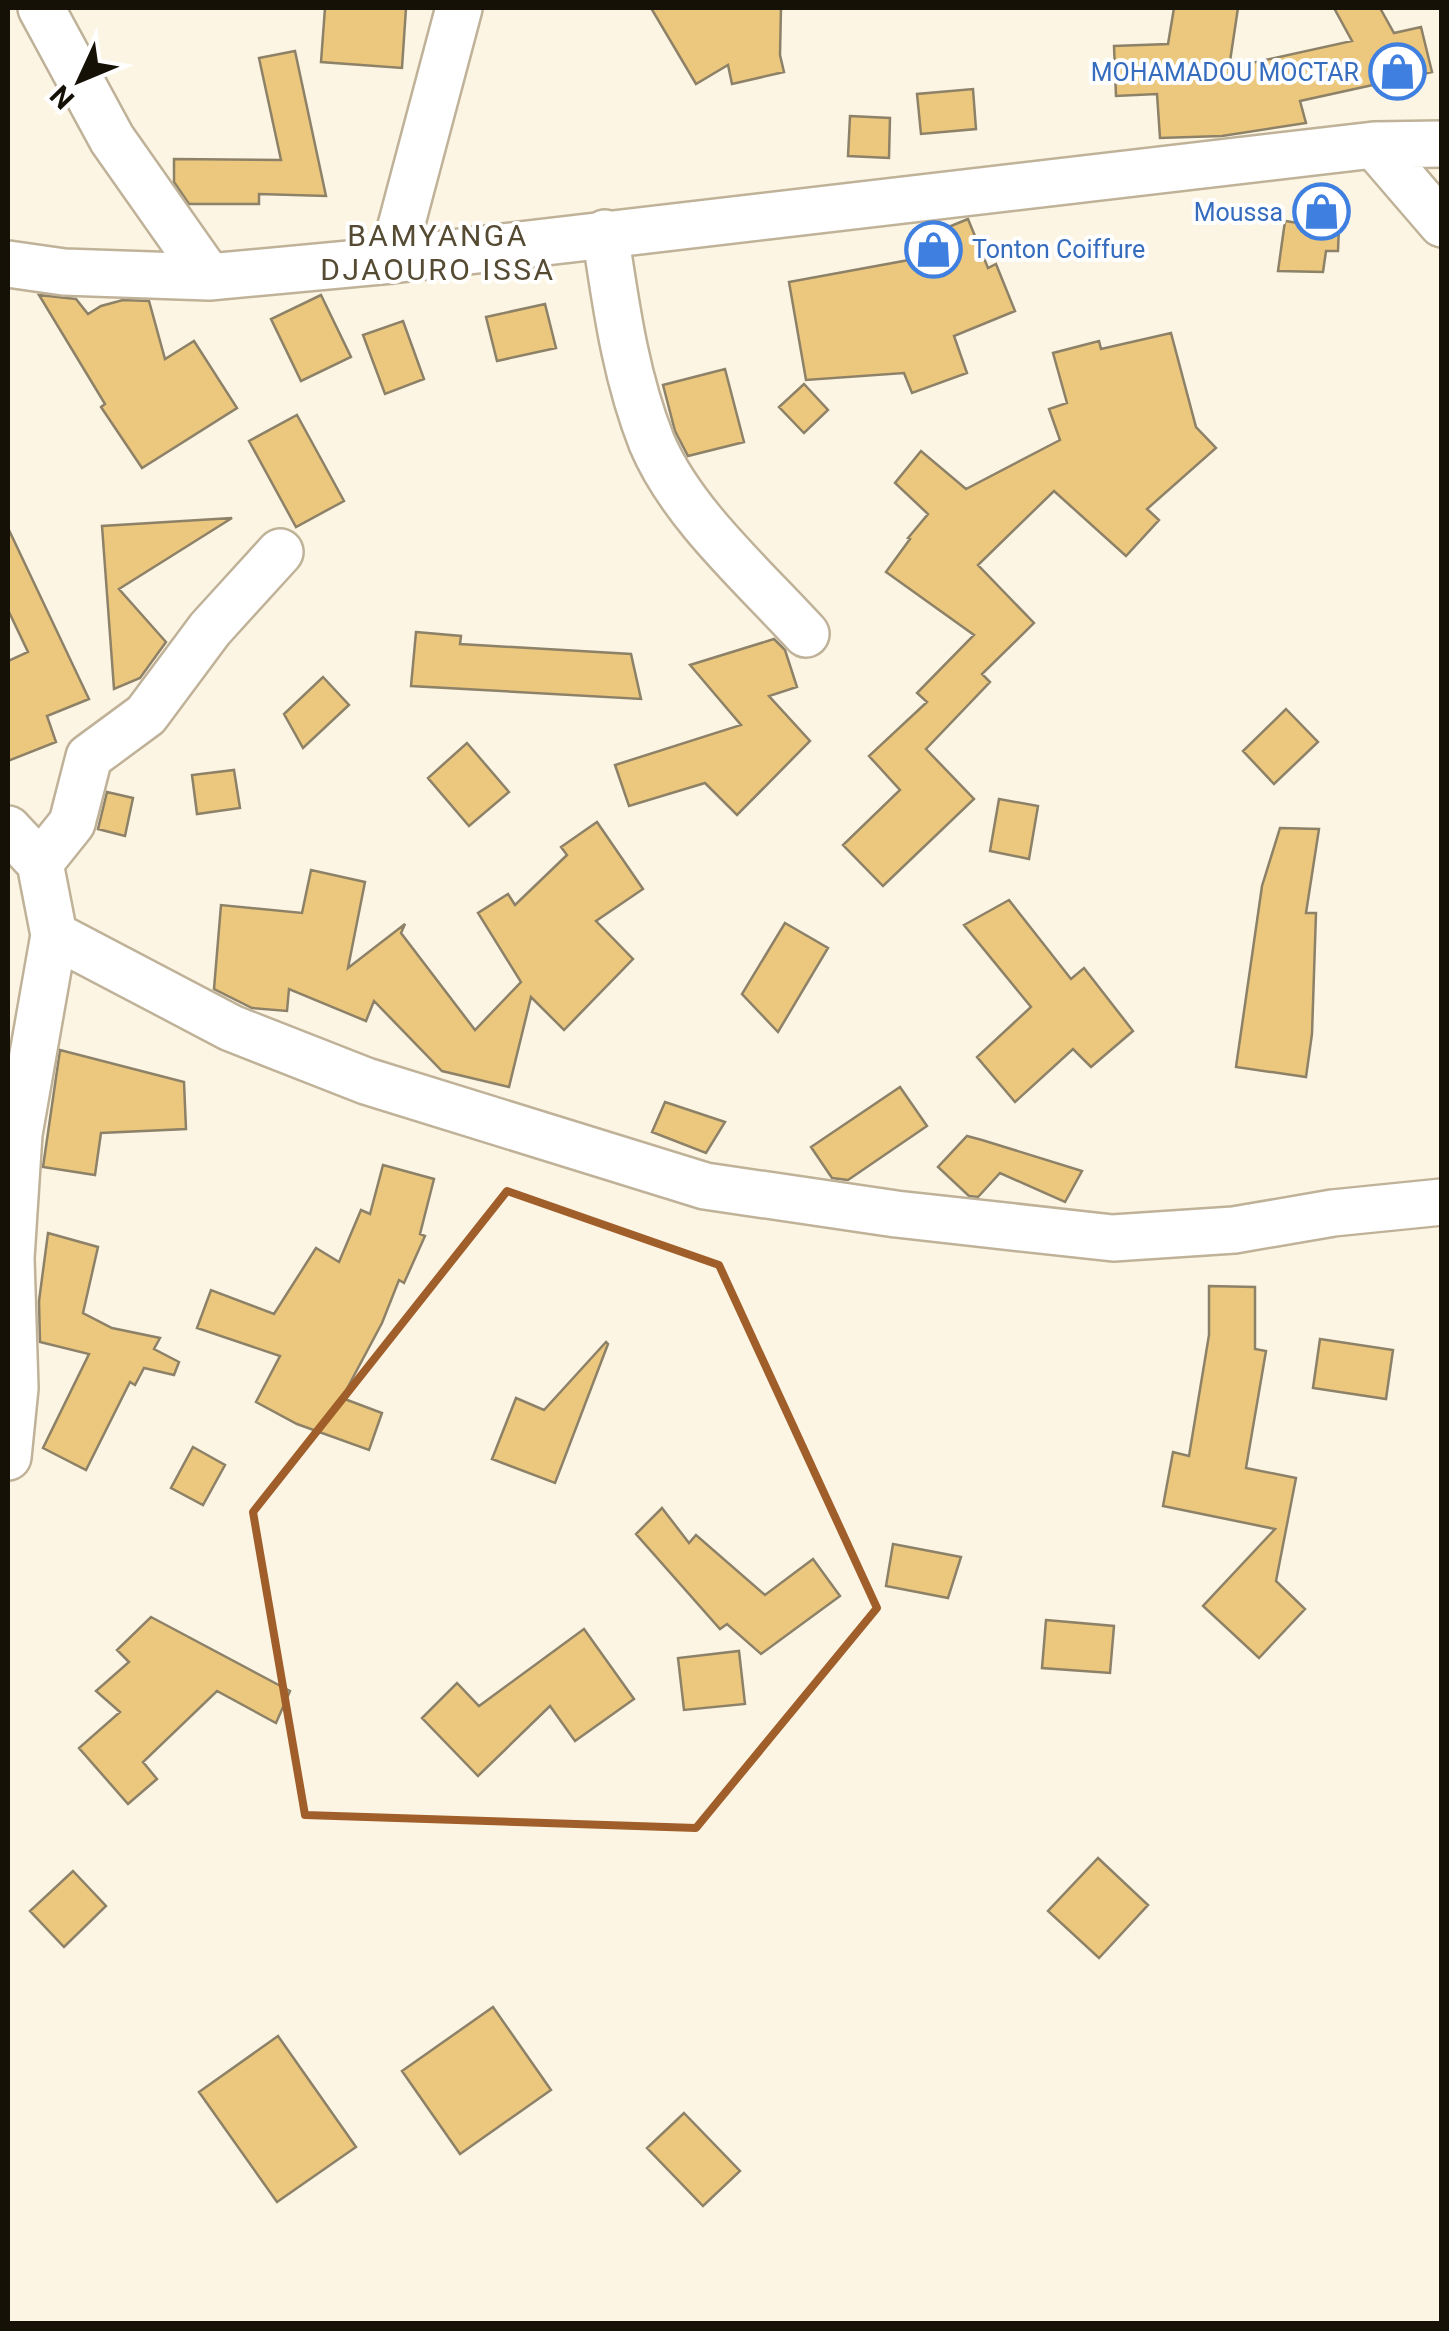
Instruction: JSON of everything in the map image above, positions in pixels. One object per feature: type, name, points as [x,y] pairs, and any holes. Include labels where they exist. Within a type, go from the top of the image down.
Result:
[{"type":"street","points":[[40,8],[112,138],[209,277]]},
{"type":"street","points":[[392,260],[458,8]]},
{"type":"street","points":[[8,264],[64,272],[209,277],[392,260],[1374,144],[1442,144]]},
{"type":"street","points":[[1374,144],[1442,224]]},
{"type":"street","points":[[605,233],[624,358],[654,446],[694,512],[806,634]]},
{"type":"street","points":[[40,863],[72,823],[89,757],[146,715],[210,629],[280,552]]},
{"type":"street","points":[[8,829],[40,863],[54,936],[19,1134],[9,1256],[16,1388],[8,1456]]},
{"type":"street","points":[[54,936],[231,1028],[366,1081],[705,1186],[896,1214],[1114,1238],[1234,1230],[1333,1213],[1442,1202]]},
{"type":"highlighted area","points":[[507,1191],[719,1265],[877,1608],[696,1828],[305,1815],[253,1512]]},
{"type":"building","points":[[325,8],[406,8],[402,68],[321,62]]},
{"type":"building","points":[[651,8],[781,8],[780,55],[784,72],[732,84],[728,65],[696,84]]},
{"type":"building","points":[[1174,8],[1238,8],[1229,68],[1352,41],[1334,8],[1380,8],[1394,33],[1421,27],[1432,72],[1300,101],[1306,123],[1222,136],[1160,138],[1157,94],[1116,96],[1114,46],[1168,44]]},
{"type":"building","points":[[295,51],[326,196],[259,194],[259,204],[189,204],[174,182],[174,159],[281,160],[259,58]]},
{"type":"building","points":[[973,89],[976,129],[921,134],[917,94]]},
{"type":"building","points":[[850,116],[890,118],[889,158],[848,156]]},
{"type":"building","points":[[1306,199],[1340,201],[1338,251],[1326,251],[1323,272],[1278,271],[1285,221],[1305,224]]},
{"type":"building","points":[[968,219],[988,268],[996,264],[1015,311],[954,336],[967,373],[912,393],[904,373],[806,380],[789,282],[925,257],[917,240]]},
{"type":"building","points":[[39,295],[76,299],[88,314],[123,300],[149,301],[165,359],[194,341],[237,408],[142,468],[101,407],[105,404]]},
{"type":"building","points":[[321,295],[351,357],[301,381],[271,319]]},
{"type":"building","points":[[545,304],[556,348],[497,361],[486,317]]},
{"type":"building","points":[[403,321],[424,379],[385,394],[363,335]]},
{"type":"building","points":[[1171,333],[1196,427],[1216,448],[1147,509],[1159,520],[1126,556],[1054,491],[978,565],[1034,623],[982,674],[990,682],[926,749],[974,799],[883,886],[843,845],[900,790],[869,756],[927,702],[917,693],[974,635],[886,572],[928,514],[895,483],[921,451],[966,489],[1060,440],[1049,409],[1067,403],[1053,353],[1099,341],[1101,349]]},
{"type":"building","points":[[725,369],[744,442],[688,456],[675,431],[663,385]]},
{"type":"building","points":[[804,384],[828,410],[804,433],[779,407]]},
{"type":"building","points":[[297,415],[344,501],[296,527],[249,441]]},
{"type":"building","points":[[232,518],[119,589],[166,642],[140,678],[114,689],[102,526]]},
{"type":"building","points":[[8,528],[89,699],[47,716],[56,742],[8,761],[8,661],[28,652],[8,610]]},
{"type":"building","points":[[416,632],[461,636],[460,644],[631,654],[641,699],[411,686]]},
{"type":"building","points":[[774,639],[785,650],[797,687],[769,696],[810,741],[737,815],[705,783],[629,806],[615,765],[741,725],[690,665]]},
{"type":"building","points":[[323,677],[349,705],[303,748],[284,714]]},
{"type":"building","points":[[1286,709],[1318,742],[1274,784],[1243,751]]},
{"type":"building","points":[[467,743],[509,792],[469,826],[428,778]]},
{"type":"building","points":[[234,770],[240,808],[197,814],[192,775]]},
{"type":"building","points":[[107,792],[133,798],[125,836],[98,829]]},
{"type":"building","points":[[999,799],[1038,806],[1029,859],[990,851]]},
{"type":"building","points":[[597,822],[643,889],[596,921],[633,959],[564,1030],[531,997],[509,1087],[442,1071],[374,1001],[366,1021],[289,989],[287,1011],[252,1008],[214,989],[221,905],[302,913],[311,870],[365,882],[348,968],[405,924],[401,933],[475,1030],[521,982],[478,913],[508,894],[515,905],[567,855],[561,847]]},
{"type":"building","points":[[1280,828],[1319,829],[1306,913],[1316,913],[1312,1034],[1306,1077],[1236,1067],[1262,886]]},
{"type":"building","points":[[1009,900],[1071,979],[1084,968],[1133,1031],[1091,1067],[1073,1049],[1015,1102],[977,1057],[1031,1007],[964,925]]},
{"type":"building","points":[[785,923],[828,948],[778,1032],[742,994]]},
{"type":"building","points":[[60,1050],[184,1082],[186,1129],[101,1133],[95,1175],[43,1167]]},
{"type":"building","points":[[900,1087],[927,1126],[848,1180],[832,1178],[811,1147]]},
{"type":"building","points":[[665,1102],[725,1122],[706,1153],[652,1132]]},
{"type":"building","points":[[967,1136],[1082,1171],[1065,1202],[1000,1173],[978,1197],[969,1196],[938,1167]]},
{"type":"building","points":[[383,1165],[434,1179],[420,1234],[425,1236],[404,1283],[399,1280],[382,1323],[342,1398],[382,1413],[369,1450],[297,1424],[256,1402],[280,1356],[197,1328],[211,1290],[274,1314],[316,1248],[339,1262],[361,1210],[370,1214]]},
{"type":"building","points":[[48,1233],[98,1247],[83,1313],[112,1328],[160,1338],[154,1349],[179,1362],[174,1375],[144,1368],[135,1385],[130,1382],[86,1470],[43,1448],[89,1354],[40,1342],[39,1301]]},
{"type":"building","points":[[1209,1286],[1255,1287],[1255,1349],[1266,1351],[1246,1468],[1296,1478],[1276,1581],[1305,1609],[1259,1658],[1203,1606],[1275,1529],[1163,1506],[1173,1452],[1189,1456],[1209,1335]]},
{"type":"building","points":[[1320,1339],[1393,1350],[1386,1399],[1313,1388]]},
{"type":"building","points":[[606,1342],[555,1483],[492,1459],[516,1398],[544,1410]]},
{"type":"building","points":[[193,1447],[225,1465],[203,1505],[171,1488]]},
{"type":"building","points":[[662,1508],[689,1543],[696,1535],[765,1595],[813,1559],[840,1596],[761,1654],[727,1624],[720,1629],[636,1534]]},
{"type":"building","points":[[893,1544],[961,1557],[948,1598],[886,1586]]},
{"type":"building","points":[[151,1617],[290,1691],[276,1723],[217,1691],[143,1762],[157,1779],[128,1804],[79,1748],[120,1712],[96,1691],[129,1662],[117,1650]]},
{"type":"building","points":[[1046,1620],[1114,1626],[1110,1673],[1042,1668]]},
{"type":"building","points":[[584,1629],[634,1699],[575,1741],[550,1706],[478,1776],[422,1718],[457,1683],[479,1706]]},
{"type":"building","points":[[739,1651],[745,1704],[684,1710],[678,1658]]},
{"type":"building","points":[[1098,1858],[1148,1905],[1099,1958],[1048,1911]]},
{"type":"building","points":[[73,1871],[106,1906],[64,1947],[30,1911]]},
{"type":"building","points":[[493,2007],[551,2090],[460,2154],[402,2071]]},
{"type":"building","points":[[278,2036],[356,2147],[277,2202],[199,2092]]},
{"type":"building","points":[[684,2113],[740,2171],[703,2206],[647,2148]]},
{"type":"place","name":"MOHAMADOU MOCTAR","points":[[1398,72]]},
{"type":"place","name":"Moussa","points":[[1322,212]]},
{"type":"place","name":"Tonton Coiffure","points":[[933,249]]},
{"type":"district","name":"BAMYANGA DJAOURO ISSA","points":[[438,253]]}]
